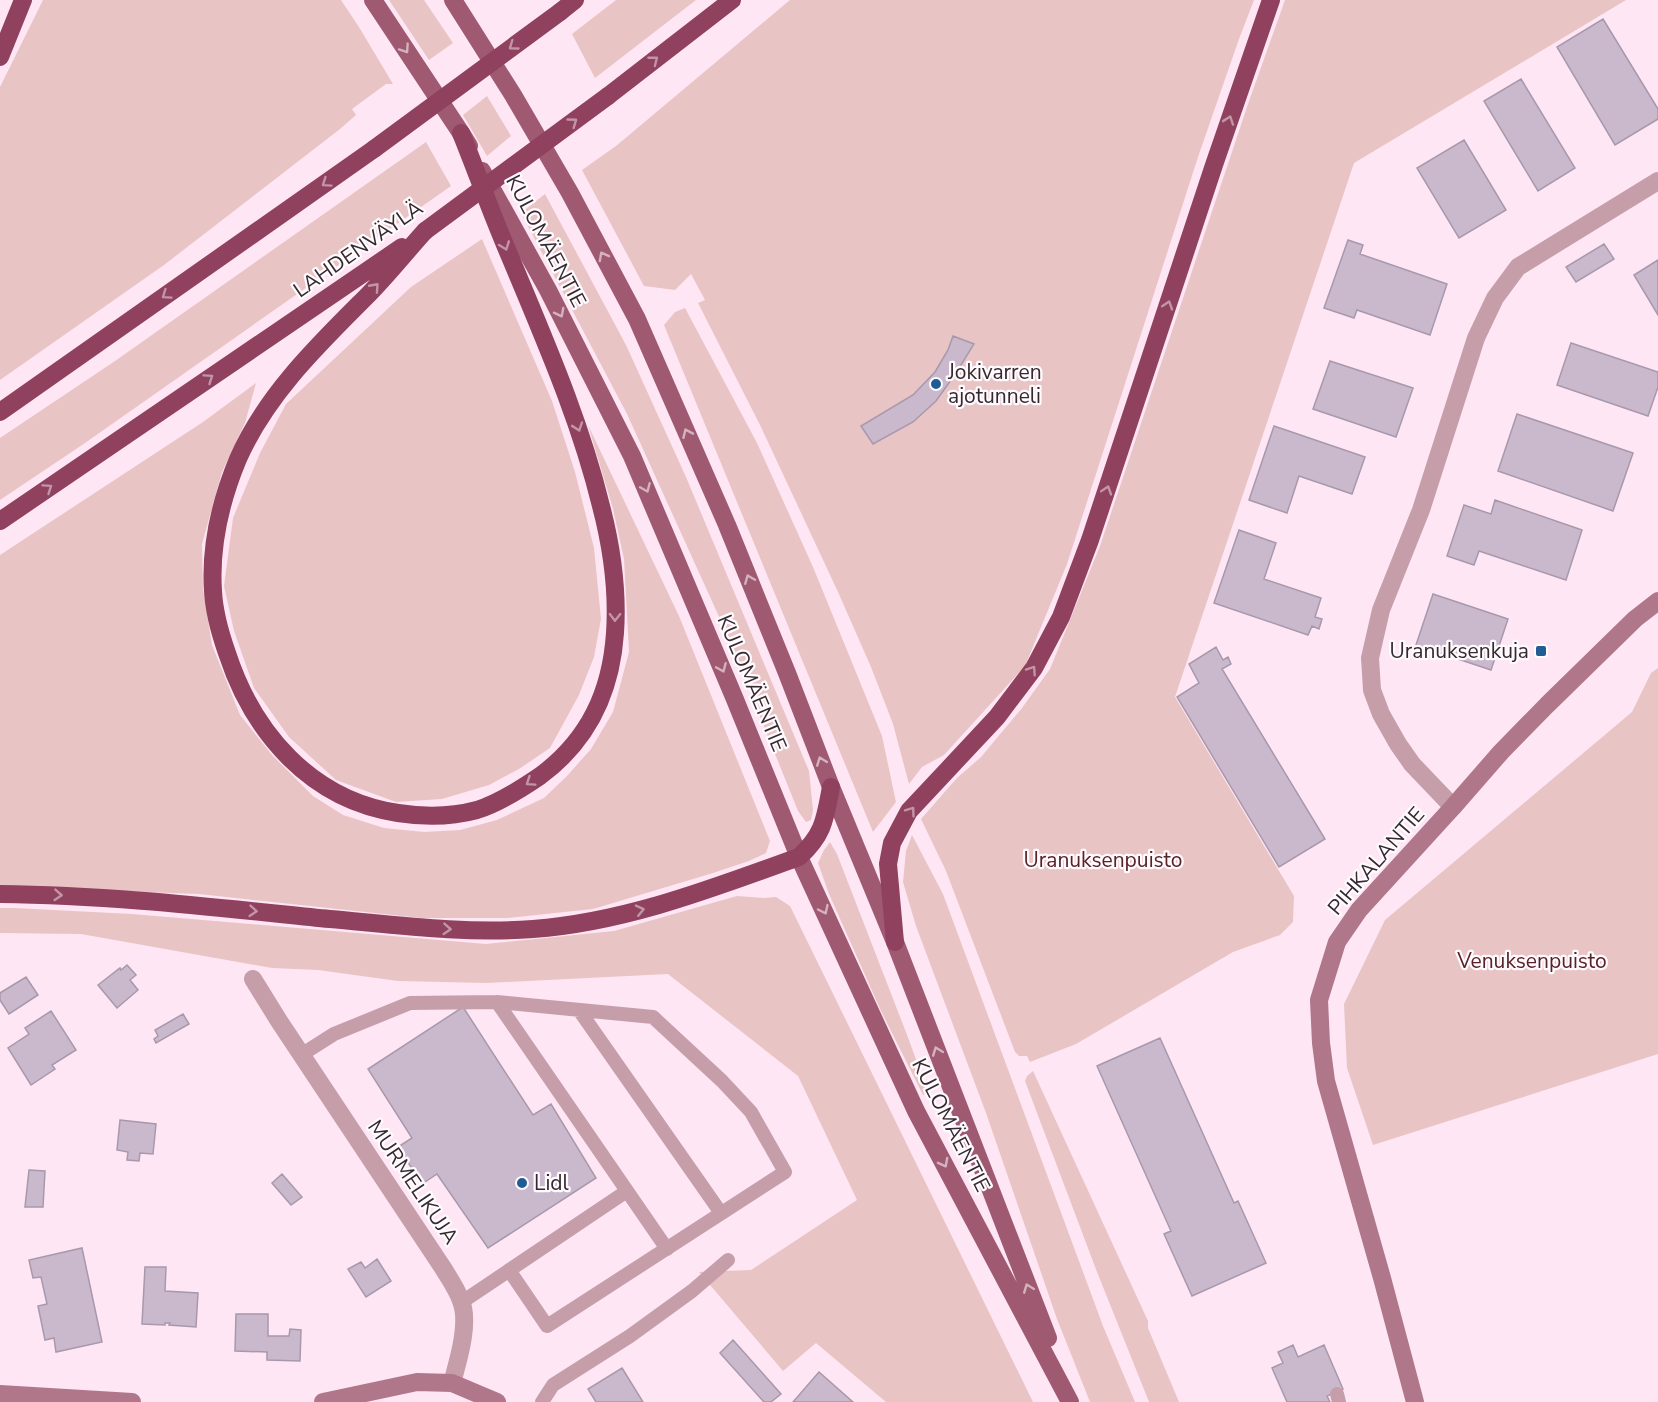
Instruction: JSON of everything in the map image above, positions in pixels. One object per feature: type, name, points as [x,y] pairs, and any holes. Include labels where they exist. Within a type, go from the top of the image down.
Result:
[{"type":"highway","points":[[0,57],[23,0]]},
{"type":"highway","points":[[0,412],[374,149],[575,0]]},
{"type":"highway","name":"LAHDENVÄYLÄ","points":[[0,521],[425,231],[608,96],[732,0]]},
{"type":"highway","points":[[895,942],[888,864],[892,843],[909,811],[997,717],[1034,668],[1061,617],[1090,540],[1270,0]]},
{"type":"highway","points":[[425,231],[369,294],[293,373],[259,420],[239,458],[221,510],[214,549],[213,591],[218,626],[235,678],[254,714],[273,740],[299,768],[325,787],[353,802],[383,811],[418,816],[479,809],[526,786],[551,768],[587,726],[602,699],[612,663],[615,630],[616,583],[610,541],[592,468],[569,399],[461,133]]},
{"type":"highway","points":[[0,894],[50,894],[142,901],[464,930],[533,929],[591,921],[647,909],[799,857],[818,837],[825,823],[831,787]]},
{"type":"main road","name":"KULOMÄENTIE","points":[[373,0],[461,133],[549,290],[632,456],[799,857],[916,1111],[1069,1399]]},
{"type":"main road","name":"KULOMÄENTIE","points":[[453,0],[513,95],[570,193],[637,319],[727,525],[895,942],[1057,1362],[1069,1399]]},
{"type":"street","points":[[1453,807],[1412,764],[1398,744],[1381,714],[1372,690],[1370,658],[1380,610],[1421,510],[1476,338],[1494,298],[1518,267],[1658,181]]},
{"type":"street","name":"PIHKALANTIE","points":[[1415,1402],[1326,1081],[1319,1000],[1337,942],[1359,910],[1501,752],[1635,619],[1658,601]]},
{"type":"street","name":"MURMELIKUJA","points":[[253,979],[443,1268],[462,1302],[464,1318],[460,1352],[452,1383]]},
{"type":"street","points":[[323,1402],[417,1382],[452,1383],[497,1402]]},
{"type":"street","points":[[0,1394],[132,1402]]},
{"type":"lane","points":[[496,1002],[666,1249]]},
{"type":"lane","points":[[302,1055],[334,1034],[410,1003],[496,1002],[653,1017],[722,1081],[751,1112],[785,1172],[547,1326],[509,1270]]},
{"type":"lane","points":[[579,1010],[721,1213]]},
{"type":"lane","points":[[462,1302],[627,1191]]},
{"type":"lane","points":[[542,1402],[553,1385],[630,1336],[692,1291],[728,1260]]},
{"type":"green space","points":[[43,0],[341,0],[393,84],[386,84],[352,109],[356,115],[340,129],[164,265],[0,380],[0,87]]},
{"type":"green space","points":[[389,0],[424,0],[453,43],[429,60]]},
{"type":"green space","points":[[616,0],[696,0],[595,78],[572,34]]},
{"type":"green space","points":[[790,0],[1254,0],[1198,157],[1067,564],[1025,666],[944,755],[922,767],[909,784],[893,724],[871,667],[761,427],[698,303],[705,300],[691,274],[675,290],[644,286],[582,170],[616,146]]},
{"type":"green space","name":"Uranuksenpuisto","points":[[1285,0],[1626,0],[1354,163],[1175,697],[1294,896],[1293,922],[1280,935],[1233,952],[1076,1044],[1030,1062],[1027,1056],[1019,1056],[1015,1052],[946,871],[921,819],[957,778],[981,757],[1022,708],[1050,669],[1100,546]]},
{"type":"green space","points":[[487,96],[511,136],[487,156],[463,115]]},
{"type":"green space","points":[[426,142],[451,186],[0,500],[0,438],[115,361]]},
{"type":"green space","points":[[545,194],[626,345],[686,477],[809,771],[813,810],[811,820],[806,822],[798,811],[726,632],[627,414],[521,213]]},
{"type":"green space","points":[[482,239],[552,401],[575,472],[594,548],[601,619],[594,657],[579,695],[550,748],[519,769],[489,785],[442,799],[396,802],[336,780],[289,737],[254,688],[234,631],[224,586],[233,518],[260,453],[286,404],[411,287]]},
{"type":"green space","points":[[685,308],[757,443],[813,567],[882,736],[896,802],[873,832],[664,325],[675,312]]},
{"type":"green space","points":[[256,383],[245,423],[222,472],[202,544],[203,589],[212,645],[240,715],[272,755],[313,796],[343,815],[384,828],[424,832],[460,830],[497,820],[544,798],[591,749],[613,712],[629,652],[624,559],[613,509],[588,425],[679,616],[770,841],[766,853],[713,873],[593,909],[508,918],[421,918],[199,894],[0,887],[0,555],[203,422]]},
{"type":"green space","name":"Venuksenpuisto","points":[[1658,668],[1658,1054],[1373,1145],[1347,1068],[1344,1004],[1385,920],[1632,712],[1651,673]]},
{"type":"green space","points":[[912,835],[943,894],[1103,1326],[1135,1402],[1090,1402],[1057,1319],[986,1113],[916,926],[903,882],[906,851]]},
{"type":"green space","points":[[830,842],[837,854],[909,1040],[928,1093],[923,1095],[881,1011],[829,894],[818,863]]},
{"type":"green space","points":[[737,896],[776,897],[790,906],[1033,1402],[886,1402],[816,1343],[783,1371],[699,1272],[751,1270],[857,1200],[798,1076],[668,974],[487,983],[398,981],[318,970],[272,968],[81,934],[0,933],[0,908],[14,908],[132,914],[486,944],[614,931]]},
{"type":"green space","points":[[1033,1071],[1148,1321],[1148,1328],[1179,1402],[1149,1402],[1025,1081]]},
{"type":"building","points":[[1603,19],[1658,109],[1658,119],[1615,145],[1557,47]]},
{"type":"building","points":[[1521,79],[1575,168],[1538,191],[1484,101]]},
{"type":"building","points":[[1464,140],[1506,210],[1459,238],[1417,168]]},
{"type":"building","points":[[1348,240],[1363,245],[1360,254],[1447,284],[1430,335],[1357,310],[1354,318],[1324,308]]},
{"type":"building","points":[[1604,244],[1614,259],[1576,282],[1566,267]]},
{"type":"building","points":[[1658,260],[1658,315],[1634,275]]},
{"type":"building","name":"Jokivarren ajotunneli","points":[[953,336],[974,344],[936,401],[913,422],[873,444],[861,426],[913,395],[935,372]]},
{"type":"building","points":[[1571,343],[1658,372],[1658,387],[1648,416],[1557,385]]},
{"type":"building","points":[[1330,361],[1413,388],[1396,437],[1313,409]]},
{"type":"building","points":[[1517,414],[1633,453],[1613,511],[1498,471]]},
{"type":"building","points":[[1274,426],[1365,457],[1352,494],[1299,476],[1287,513],[1249,500]]},
{"type":"building","points":[[1495,500],[1582,530],[1566,580],[1479,551],[1474,565],[1447,556],[1464,505],[1491,514]]},
{"type":"building","points":[[1239,530],[1276,543],[1264,579],[1321,598],[1315,617],[1322,619],[1319,629],[1312,626],[1308,635],[1214,603]]},
{"type":"building","points":[[1433,594],[1508,619],[1491,670],[1416,645]]},
{"type":"building","points":[[1216,647],[1223,660],[1228,657],[1231,664],[1222,669],[1325,839],[1279,867],[1177,697],[1199,683],[1189,664]]},
{"type":"building","points":[[127,965],[136,975],[130,980],[138,990],[117,1008],[98,985]]},
{"type":"building","points":[[26,977],[38,995],[9,1014],[0,1000],[0,993]]},
{"type":"building","points":[[463,1007],[533,1115],[551,1104],[596,1178],[488,1248],[437,1174],[422,1184],[398,1147],[412,1138],[368,1069]]},
{"type":"building","points":[[51,1011],[76,1050],[52,1065],[55,1069],[31,1085],[8,1048],[29,1034],[25,1028]]},
{"type":"building","points":[[183,1014],[189,1024],[156,1043],[154,1039],[158,1036],[155,1030]]},
{"type":"building","points":[[1160,1038],[1234,1203],[1238,1201],[1266,1263],[1192,1296],[1164,1234],[1171,1231],[1097,1066]]},
{"type":"building","points":[[120,1120],[156,1124],[153,1154],[140,1153],[139,1161],[127,1160],[128,1152],[117,1150]]},
{"type":"building","points":[[29,1170],[45,1171],[43,1207],[25,1207]]},
{"type":"building","points":[[282,1174],[302,1197],[291,1205],[272,1183]]},
{"type":"building","points":[[82,1248],[102,1342],[56,1352],[54,1338],[45,1340],[38,1306],[47,1304],[41,1277],[33,1278],[29,1260]]},
{"type":"building","points":[[377,1259],[391,1281],[366,1297],[348,1269],[361,1262],[365,1268]]},
{"type":"building","points":[[145,1267],[166,1267],[165,1291],[198,1293],[196,1327],[169,1325],[170,1323],[165,1323],[165,1325],[142,1324]]},
{"type":"building","points":[[236,1314],[268,1314],[268,1336],[289,1336],[290,1329],[301,1330],[300,1361],[267,1360],[267,1352],[235,1351]]},
{"type":"building","points":[[733,1340],[781,1394],[771,1402],[764,1402],[720,1353]]},
{"type":"building","points":[[1293,1345],[1298,1357],[1324,1345],[1343,1389],[1327,1396],[1330,1402],[1287,1402],[1272,1368],[1283,1363],[1278,1352]]},
{"type":"building","points":[[622,1368],[643,1402],[596,1402],[588,1389]]},
{"type":"building","points":[[819,1372],[853,1402],[793,1402]]},
{"type":"place","name":"Jokivarren ajotunneli","points":[[936,384]]},
{"type":"place","name":"Uranuksenkuja","points":[[1541,651]]},
{"type":"place","name":"Lidl","points":[[522,1183]]}]
